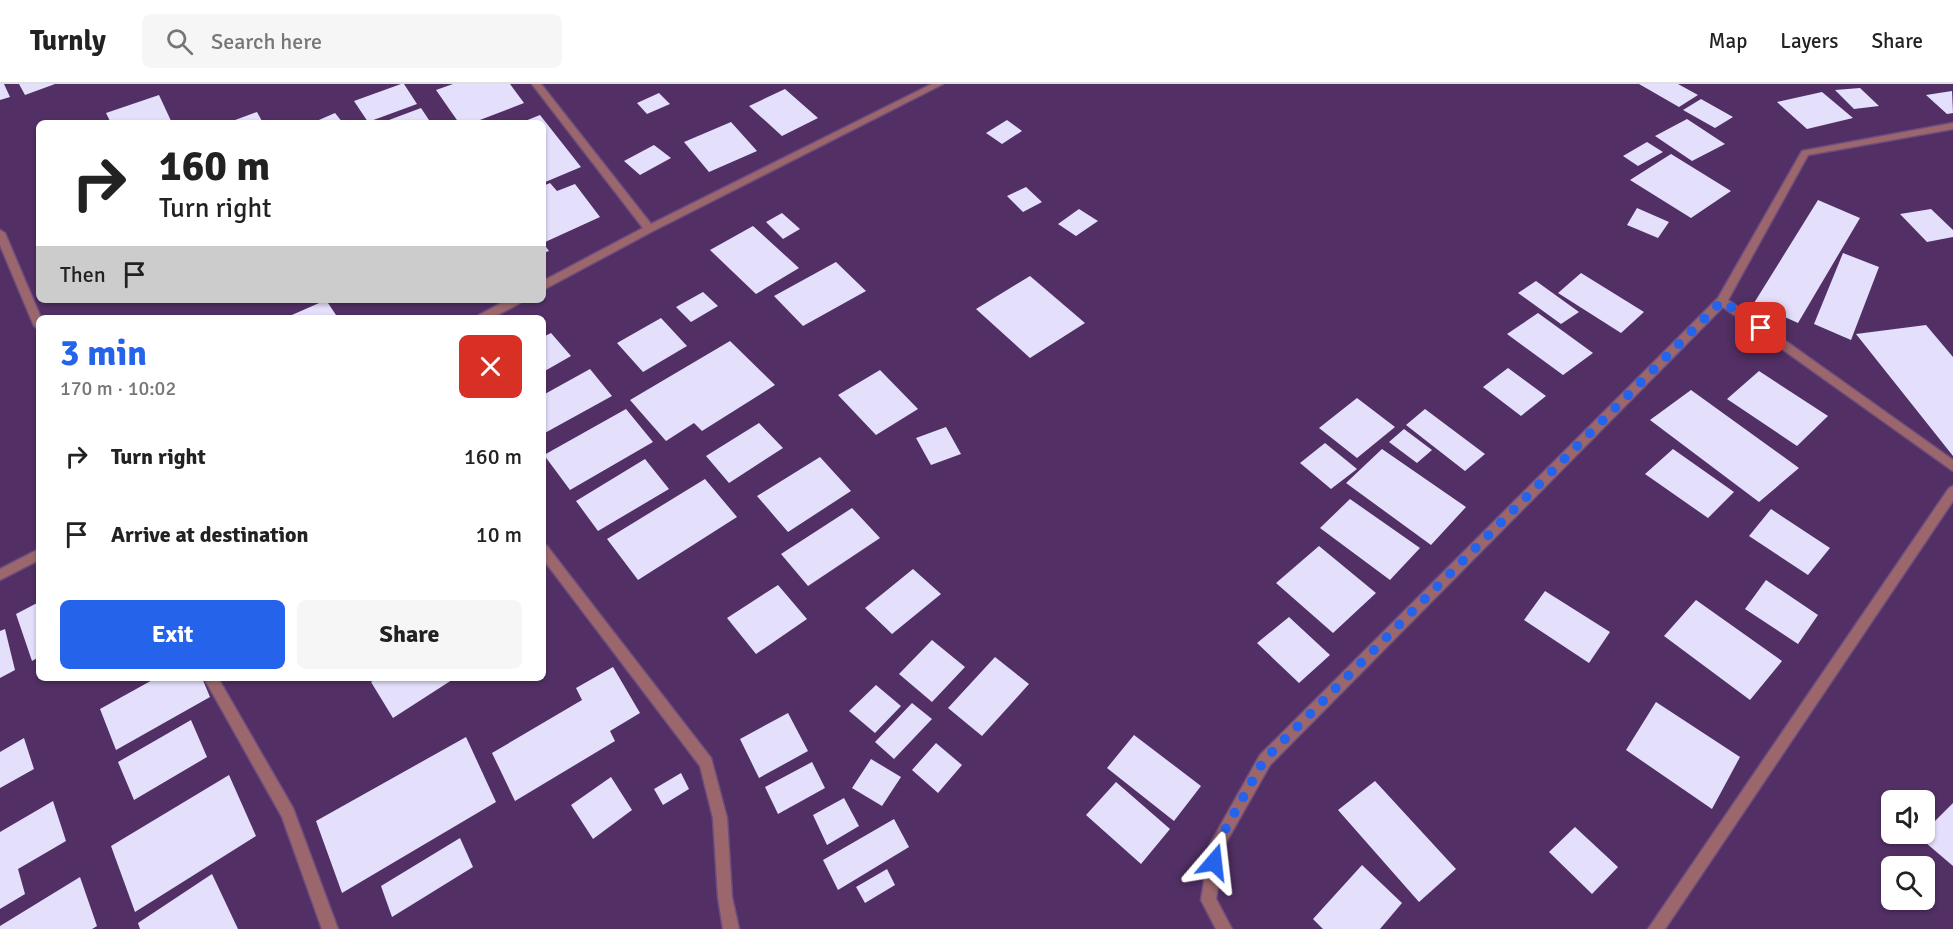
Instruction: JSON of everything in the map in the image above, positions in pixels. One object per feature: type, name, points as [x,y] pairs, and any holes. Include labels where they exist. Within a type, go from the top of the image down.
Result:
[{"type":"street","points":[[536,84],[649,230]]},
{"type":"street","points":[[546,284],[939,84]]},
{"type":"street","points":[[1224,929],[1208,900],[1217,844],[1264,760],[1722,301],[1805,153],[1953,126]]},
{"type":"street","points":[[0,232],[36,319]]},
{"type":"street","points":[[1722,301],[1953,466]]},
{"type":"street","points":[[488,315],[510,303]]},
{"type":"street","points":[[1656,929],[1953,491]]},
{"type":"street","points":[[546,554],[706,764],[720,818],[725,897],[731,929]]},
{"type":"street","points":[[0,575],[36,556]]},
{"type":"street","points":[[213,681],[288,813],[330,929]]},
{"type":"building","points":[[0,84],[4,84],[10,97],[0,100]]},
{"type":"building","points":[[19,84],[55,84],[25,95]]},
{"type":"building","points":[[404,84],[417,104],[373,120],[367,120],[354,101]]},
{"type":"building","points":[[453,84],[510,84],[524,103],[480,120],[457,120],[436,90]]},
{"type":"building","points":[[1639,84],[1678,84],[1698,95],[1679,107]]},
{"type":"building","points":[[1860,88],[1879,106],[1854,109],[1835,90]]},
{"type":"building","points":[[785,89],[818,118],[782,136],[749,106]]},
{"type":"building","points":[[1952,91],[1953,113],[1947,114],[1926,95]]},
{"type":"building","points":[[1822,92],[1853,118],[1807,129],[1777,102]]},
{"type":"building","points":[[659,93],[670,104],[647,114],[637,103]]},
{"type":"building","points":[[159,95],[171,120],[110,120],[106,113]]},
{"type":"building","points":[[1701,99],[1733,117],[1715,128],[1683,110]]},
{"type":"building","points":[[421,108],[429,120],[389,120]]},
{"type":"building","points":[[257,112],[261,120],[235,120]]},
{"type":"building","points":[[335,113],[341,120],[319,120]]},
{"type":"building","points":[[540,115],[544,120],[528,120]]},
{"type":"building","points":[[1687,119],[1725,144],[1692,161],[1655,136]]},
{"type":"building","points":[[1007,120],[1022,131],[1002,144],[986,133]]},
{"type":"building","points":[[731,122],[757,151],[709,172],[684,142]]},
{"type":"building","points":[[546,123],[581,167],[546,182]]},
{"type":"building","points":[[1647,142],[1663,152],[1638,166],[1623,156]]},
{"type":"building","points":[[654,145],[671,158],[640,175],[624,161]]},
{"type":"building","points":[[1671,154],[1731,191],[1691,218],[1630,180]]},
{"type":"building","points":[[550,183],[557,191],[575,184],[600,217],[546,242],[546,185]]},
{"type":"building","points":[[1026,187],[1042,202],[1023,212],[1007,196]]},
{"type":"building","points":[[1818,200],[1860,218],[1798,323],[1754,303]]},
{"type":"building","points":[[1637,208],[1669,222],[1658,238],[1627,225]]},
{"type":"building","points":[[1079,209],[1098,221],[1076,236],[1058,224]]},
{"type":"building","points":[[1931,209],[1953,230],[1953,237],[1927,242],[1900,214]]},
{"type":"building","points":[[782,213],[800,229],[783,239],[766,222]]},
{"type":"building","points":[[753,226],[799,268],[756,294],[710,250]]},
{"type":"building","points":[[1843,253],[1879,267],[1851,340],[1814,324]]},
{"type":"building","points":[[836,262],[866,291],[803,326],[774,296]]},
{"type":"building","points":[[1581,273],[1644,312],[1621,333],[1558,293]]},
{"type":"building","points":[[1030,276],[1085,323],[1030,358],[976,309]]},
{"type":"building","points":[[1536,281],[1579,312],[1561,324],[1518,293]]},
{"type":"building","points":[[703,292],[718,306],[691,322],[676,307]]},
{"type":"building","points":[[319,303],[328,303],[336,315],[292,315]]},
{"type":"building","points":[[1538,313],[1593,353],[1563,375],[1507,334]]},
{"type":"building","points":[[661,318],[687,346],[643,372],[617,343]]},
{"type":"building","points":[[1926,325],[1953,357],[1953,456],[1856,334]]},
{"type":"building","points":[[551,333],[571,356],[546,370],[546,336]]},
{"type":"building","points":[[730,341],[775,385],[702,431],[694,423],[666,441],[630,400]]},
{"type":"building","points":[[1508,368],[1546,396],[1521,416],[1483,387]]},
{"type":"building","points":[[590,369],[612,396],[546,432],[546,393]]},
{"type":"building","points":[[880,370],[918,409],[876,435],[838,395]]},
{"type":"building","points":[[1759,371],[1828,416],[1797,446],[1727,399]]},
{"type":"building","points":[[1691,390],[1799,468],[1759,502],[1650,420]]},
{"type":"building","points":[[1357,398],[1395,427],[1357,458],[1319,428]]},
{"type":"building","points":[[626,409],[653,442],[570,490],[546,458],[546,454]]},
{"type":"building","points":[[1425,409],[1485,454],[1465,471],[1406,425]]},
{"type":"building","points":[[759,423],[783,448],[729,483],[706,456]]},
{"type":"building","points":[[946,427],[961,454],[931,465],[916,438]]},
{"type":"building","points":[[1404,429],[1432,450],[1417,463],[1389,442]]},
{"type":"building","points":[[1325,443],[1357,469],[1331,489],[1300,463]]},
{"type":"building","points":[[1382,449],[1466,507],[1431,545],[1346,483]]},
{"type":"building","points":[[1673,449],[1734,492],[1708,518],[1645,474]]},
{"type":"building","points":[[820,457],[851,491],[788,532],[757,496]]},
{"type":"building","points":[[645,459],[669,489],[598,531],[576,501]]},
{"type":"building","points":[[705,479],[737,517],[638,580],[607,539]]},
{"type":"building","points":[[1350,499],[1420,548],[1390,580],[1320,528]]},
{"type":"building","points":[[852,508],[880,538],[808,586],[781,554]]},
{"type":"building","points":[[1771,509],[1830,548],[1808,575],[1749,536]]},
{"type":"building","points":[[1319,546],[1376,593],[1333,633],[1276,583]]},
{"type":"building","points":[[913,569],[941,594],[892,634],[865,608]]},
{"type":"building","points":[[1766,580],[1818,615],[1798,644],[1745,609]]},
{"type":"building","points":[[778,585],[807,619],[756,654],[727,618]]},
{"type":"building","points":[[1545,591],[1610,632],[1589,663],[1524,620]]},
{"type":"building","points":[[1696,600],[1782,661],[1750,700],[1664,636]]},
{"type":"building","points":[[36,604],[36,659],[32,661],[16,614]]},
{"type":"building","points":[[1289,617],[1330,655],[1299,683],[1257,643]]},
{"type":"building","points":[[5,629],[15,670],[0,678],[0,631]]},
{"type":"building","points":[[932,640],[965,667],[932,702],[899,674]]},
{"type":"building","points":[[995,657],[1029,684],[982,736],[948,708]]},
{"type":"building","points":[[613,667],[640,713],[610,731],[615,741],[515,801],[492,753],[582,700],[576,688]]},
{"type":"building","points":[[151,681],[203,681],[210,697],[116,750],[100,709]]},
{"type":"building","points":[[373,681],[450,681],[393,718],[371,682]]},
{"type":"building","points":[[876,685],[901,706],[875,733],[849,711]]},
{"type":"building","points":[[1656,702],[1740,757],[1712,809],[1626,750]]},
{"type":"building","points":[[912,703],[932,719],[894,759],[875,742]]},
{"type":"building","points":[[788,713],[808,751],[759,778],[740,739]]},
{"type":"building","points":[[191,720],[207,757],[134,800],[118,762]]},
{"type":"building","points":[[1134,735],[1201,786],[1174,821],[1107,768]]},
{"type":"building","points":[[466,737],[496,802],[342,893],[316,821]]},
{"type":"building","points":[[24,738],[34,769],[0,788],[0,752]]},
{"type":"building","points":[[936,743],[962,765],[938,793],[912,770]]},
{"type":"building","points":[[871,759],[901,777],[882,806],[852,788]]},
{"type":"building","points":[[812,762],[825,788],[778,814],[765,787]]},
{"type":"building","points":[[681,773],[689,789],[663,805],[654,789]]},
{"type":"building","points":[[229,775],[256,836],[135,912],[111,846]]},
{"type":"building","points":[[611,777],[632,810],[593,839],[571,805]]},
{"type":"building","points":[[1375,781],[1456,869],[1419,902],[1338,810]]},
{"type":"building","points":[[1116,782],[1170,829],[1141,864],[1086,815]]},
{"type":"building","points":[[844,798],[859,826],[827,845],[813,815]]},
{"type":"building","points":[[53,801],[66,841],[18,869],[25,894],[0,909],[0,832]]},
{"type":"building","points":[[1953,803],[1953,866],[1927,844],[1935,844],[1935,821]]},
{"type":"building","points":[[894,819],[909,847],[838,890],[823,860]]},
{"type":"building","points":[[1575,827],[1618,867],[1592,894],[1549,852]]},
{"type":"building","points":[[460,838],[473,867],[392,917],[381,886]]},
{"type":"building","points":[[1362,865],[1402,903],[1380,929],[1323,929],[1313,919]]},
{"type":"building","points":[[887,869],[895,885],[865,903],[856,887]]},
{"type":"building","points":[[212,874],[238,929],[140,929],[138,923]]},
{"type":"building","points":[[80,877],[97,926],[92,929],[0,929],[0,926]]},
{"type":"route","points":[[1214,862],[1217,844],[1264,760],[1722,301],[1761,328]]}]
